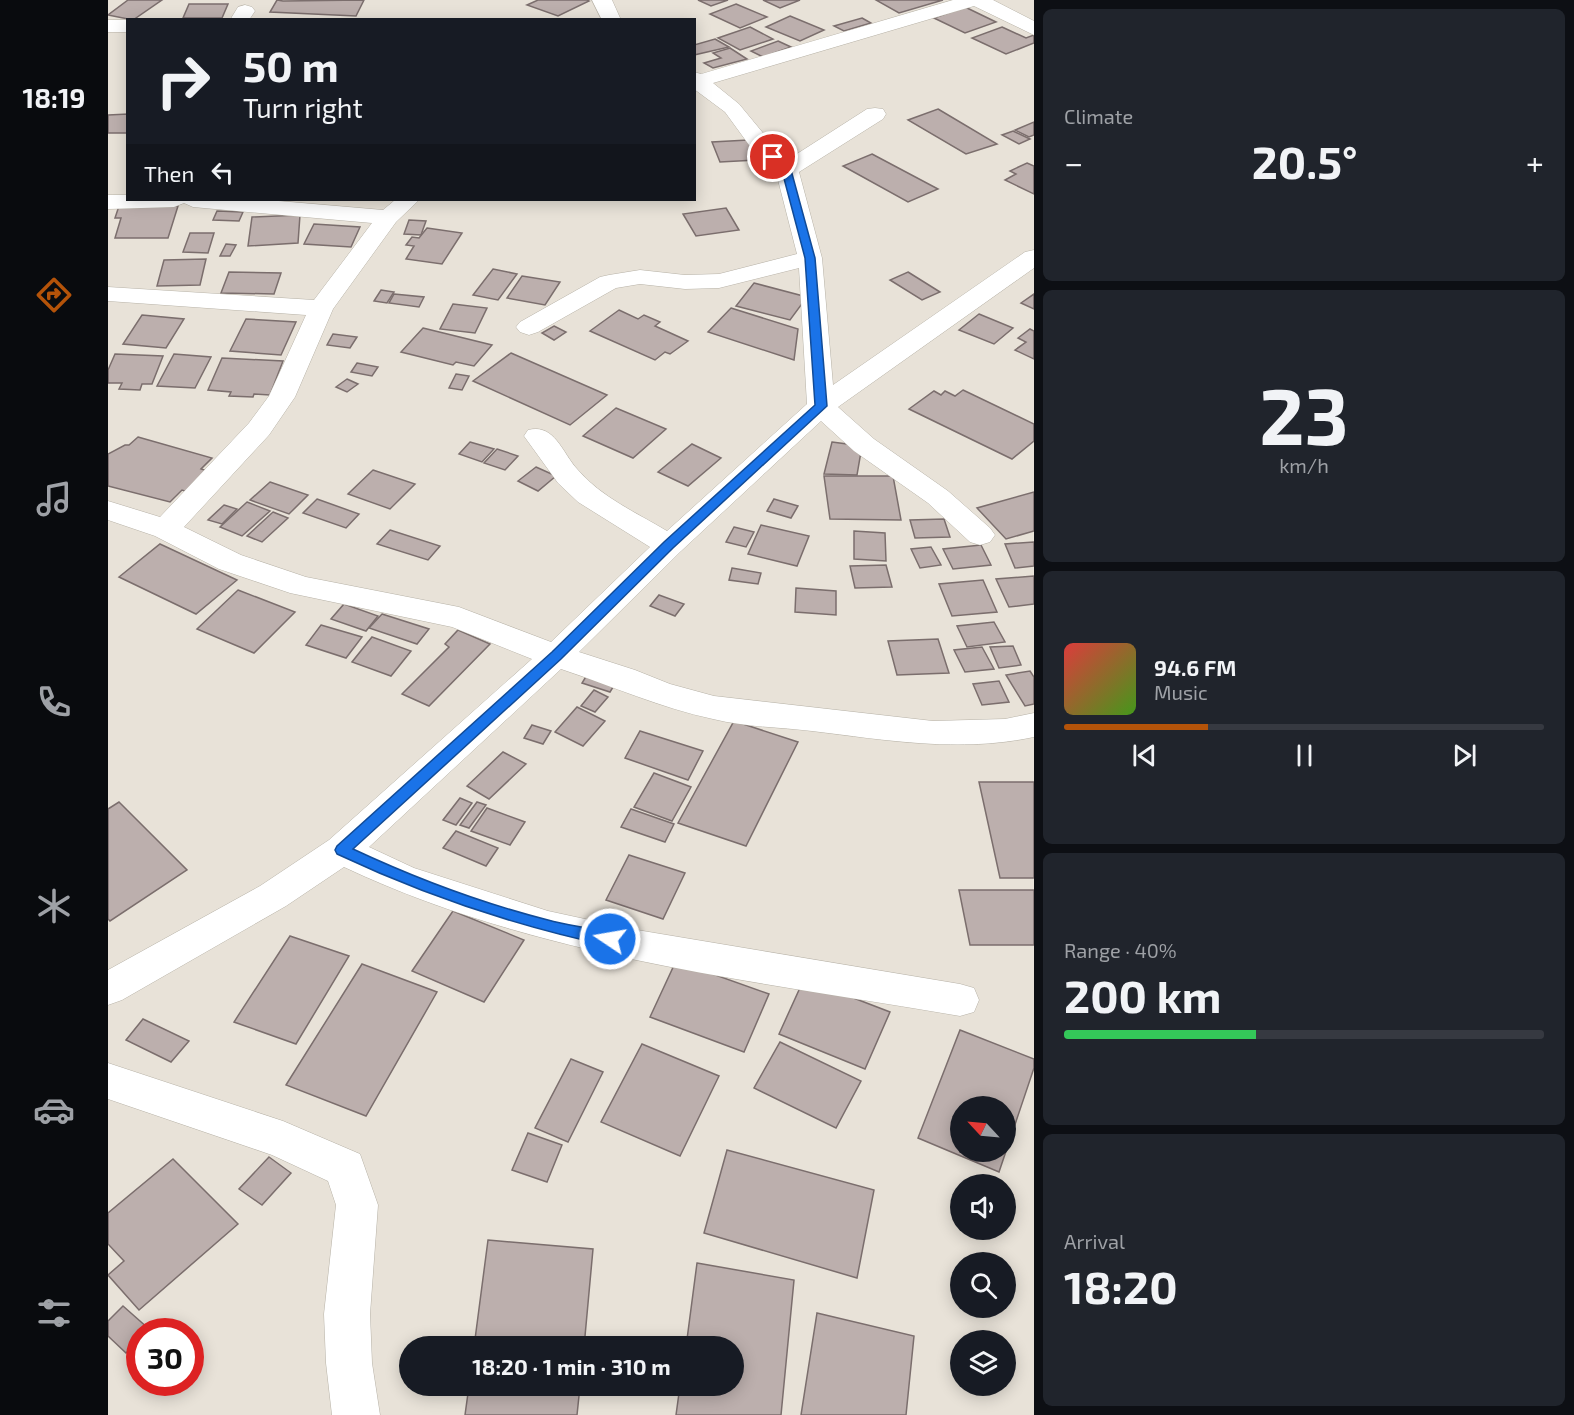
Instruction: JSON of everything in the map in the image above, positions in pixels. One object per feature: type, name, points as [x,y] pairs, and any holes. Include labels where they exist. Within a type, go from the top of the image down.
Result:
[{"type":"street","points":[[601,0],[606,5],[611,18]]},
{"type":"street","points":[[699,84],[976,0],[1034,29]]},
{"type":"street","points":[[108,26],[126,26]]},
{"type":"street","points":[[699,84],[732,108],[760,144],[787,170],[810,258],[821,406],[864,445],[938,497],[980,535]]},
{"type":"street","points":[[787,170],[875,114]]},
{"type":"street","points":[[108,201],[126,178]]},
{"type":"street","points":[[108,201],[126,201]]},
{"type":"street","points":[[204,201],[388,217]]},
{"type":"street","points":[[165,529],[259,429],[282,397],[321,308],[388,217],[407,201]]},
{"type":"street","points":[[529,327],[609,282],[640,277],[685,282],[720,280],[810,258]]},
{"type":"street","points":[[108,989],[273,896],[342,850],[556,656],[669,545],[821,406],[1034,258]]},
{"type":"street","points":[[108,294],[321,308]]},
{"type":"street","points":[[538,436],[568,477],[588,495],[669,545]]},
{"type":"street","points":[[108,510],[165,529],[230,562],[301,586],[459,618],[660,693],[714,708],[933,733],[1005,731],[1034,725]]},
{"type":"street","points":[[342,850],[402,878],[548,926],[631,944],[960,1000]]},
{"type":"street","points":[[108,1081],[283,1140],[345,1168],[357,1205],[347,1314],[349,1363],[356,1415]]},
{"type":"building","points":[[128,0],[162,0],[136,18],[108,15]]},
{"type":"building","points":[[277,0],[364,0],[356,16],[270,12]]},
{"type":"building","points":[[538,0],[589,1],[558,16],[527,5]]},
{"type":"building","points":[[698,0],[728,0],[711,6]]},
{"type":"building","points":[[763,0],[800,0],[780,8]]},
{"type":"building","points":[[876,0],[943,0],[899,13]]},
{"type":"building","points":[[189,4],[228,4],[222,18],[183,18]]},
{"type":"building","points":[[736,4],[767,17],[740,28],[710,14]]},
{"type":"building","points":[[965,7],[996,22],[965,33],[934,18]]},
{"type":"building","points":[[790,16],[824,30],[800,41],[766,27]]},
{"type":"building","points":[[862,18],[871,23],[844,31],[834,26]]},
{"type":"building","points":[[750,27],[773,39],[740,50],[718,38]]},
{"type":"building","points":[[1002,27],[1026,38],[1034,35],[1034,43],[1006,54],[972,38]]},
{"type":"building","points":[[715,39],[729,47],[696,55],[696,44]]},
{"type":"building","points":[[778,41],[791,47],[763,57],[751,51]]},
{"type":"building","points":[[730,48],[747,59],[713,68],[704,63],[721,58],[713,53]]},
{"type":"building","points":[[938,109],[997,144],[966,154],[908,120]]},
{"type":"building","points":[[126,114],[126,133],[108,133],[108,115]]},
{"type":"building","points":[[1034,122],[1034,135],[1029,137],[1015,130]]},
{"type":"building","points":[[1013,131],[1030,139],[1019,144],[1002,135]]},
{"type":"building","points":[[748,140],[756,160],[720,162],[712,142]]},
{"type":"building","points":[[872,154],[938,189],[908,202],[843,166]]},
{"type":"building","points":[[1027,163],[1034,166],[1034,194],[1005,180],[1016,174],[1010,171]]},
{"type":"building","points":[[119,206],[178,206],[168,238],[115,238],[121,218],[115,218]]},
{"type":"building","points":[[726,208],[739,230],[696,236],[683,214]]},
{"type":"building","points":[[217,211],[243,212],[239,221],[213,220]]},
{"type":"building","points":[[300,215],[298,243],[248,246],[252,217]]},
{"type":"building","points":[[409,220],[426,221],[421,235],[404,234]]},
{"type":"building","points":[[314,224],[360,227],[351,247],[304,244]]},
{"type":"building","points":[[427,228],[462,233],[442,264],[406,259],[414,246],[406,245],[412,237],[419,238]]},
{"type":"building","points":[[190,233],[214,233],[208,253],[183,252]]},
{"type":"building","points":[[226,244],[236,245],[230,256],[220,256]]},
{"type":"building","points":[[206,259],[200,285],[157,286],[164,260]]},
{"type":"building","points":[[493,269],[517,274],[498,300],[473,295]]},
{"type":"building","points":[[229,272],[281,273],[274,294],[221,293]]},
{"type":"building","points":[[908,272],[940,292],[922,300],[890,280]]},
{"type":"building","points":[[522,276],[560,282],[545,305],[507,298]]},
{"type":"building","points":[[754,283],[807,297],[790,320],[736,306]]},
{"type":"building","points":[[381,290],[394,292],[387,303],[374,301]]},
{"type":"building","points":[[394,294],[424,297],[419,307],[389,303]]},
{"type":"building","points":[[1034,294],[1034,309],[1021,303]]},
{"type":"building","points":[[453,304],[487,308],[475,333],[440,329]]},
{"type":"building","points":[[731,308],[798,329],[794,360],[708,332]]},
{"type":"building","points":[[619,310],[638,319],[644,315],[660,322],[655,326],[688,341],[670,354],[665,352],[655,360],[590,331]]},
{"type":"building","points":[[979,314],[1013,328],[994,344],[959,330]]},
{"type":"building","points":[[142,315],[184,319],[166,348],[123,344]]},
{"type":"building","points":[[246,319],[296,322],[281,355],[230,351]]},
{"type":"building","points":[[554,326],[566,332],[554,340],[542,333]]},
{"type":"building","points":[[423,328],[492,345],[474,366],[456,362],[453,365],[401,352]]},
{"type":"building","points":[[1030,329],[1034,331],[1034,359],[1015,350],[1026,342],[1018,338]]},
{"type":"building","points":[[333,334],[357,337],[350,348],[327,345]]},
{"type":"building","points":[[511,353],[607,395],[570,425],[473,381]]},
{"type":"building","points":[[115,354],[163,356],[152,384],[142,384],[140,390],[119,389],[122,383],[108,383],[108,370]]},
{"type":"building","points":[[174,354],[211,357],[195,388],[157,386]]},
{"type":"building","points":[[222,358],[283,361],[270,395],[229,396],[231,392],[208,390]]},
{"type":"building","points":[[357,363],[378,367],[372,376],[351,372]]},
{"type":"building","points":[[456,374],[469,376],[462,390],[449,388]]},
{"type":"building","points":[[347,379],[358,384],[347,392],[336,387]]},
{"type":"building","points":[[963,390],[1034,424],[1034,441],[1012,459],[909,409],[934,391],[941,395],[945,391],[955,396]]},
{"type":"building","points":[[616,408],[666,429],[633,458],[583,436]]},
{"type":"building","points":[[138,437],[212,458],[201,469],[211,472],[191,493],[182,490],[170,502],[108,486],[108,454],[129,445]]},
{"type":"building","points":[[470,442],[494,449],[482,462],[459,454]]},
{"type":"building","points":[[832,442],[862,446],[857,475],[824,474]]},
{"type":"building","points":[[692,444],[721,458],[688,486],[658,472]]},
{"type":"building","points":[[497,449],[518,456],[505,470],[484,463]]},
{"type":"building","points":[[536,467],[556,476],[538,491],[518,481]]},
{"type":"building","points":[[373,470],[415,484],[390,509],[348,494]]},
{"type":"building","points":[[824,476],[893,476],[901,520],[830,519]]},
{"type":"building","points":[[270,482],[308,495],[289,514],[250,500]]},
{"type":"building","points":[[1034,492],[1034,531],[1006,539],[977,508]]},
{"type":"building","points":[[317,499],[359,514],[346,528],[303,513]]},
{"type":"building","points":[[774,499],[798,506],[791,518],[767,511]]},
{"type":"building","points":[[247,502],[270,511],[242,536],[220,527]]},
{"type":"building","points":[[224,505],[237,509],[222,524],[208,520]]},
{"type":"building","points":[[273,512],[288,518],[262,542],[247,536]]},
{"type":"building","points":[[944,519],[950,537],[915,538],[910,520]]},
{"type":"building","points":[[761,525],[809,536],[797,566],[748,554]]},
{"type":"building","points":[[734,527],[754,532],[746,547],[726,542]]},
{"type":"building","points":[[390,530],[440,546],[428,560],[377,544]]},
{"type":"building","points":[[854,531],[885,533],[886,561],[854,559]]},
{"type":"building","points":[[1034,542],[1034,566],[1015,568],[1005,544]]},
{"type":"building","points":[[160,544],[237,580],[196,614],[119,577]]},
{"type":"building","points":[[981,545],[991,565],[953,569],[943,549]]},
{"type":"building","points":[[931,547],[941,565],[920,568],[911,549]]},
{"type":"building","points":[[886,565],[892,587],[855,588],[850,566]]},
{"type":"building","points":[[732,568],[761,573],[758,584],[729,580]]},
{"type":"building","points":[[1034,576],[1034,604],[1009,607],[996,579]]},
{"type":"building","points":[[983,580],[997,612],[952,616],[939,584]]},
{"type":"building","points":[[796,588],[836,591],[836,615],[795,612]]},
{"type":"building","points":[[238,590],[295,612],[254,653],[197,629]]},
{"type":"building","points":[[659,595],[684,604],[675,616],[650,606]]},
{"type":"building","points":[[344,604],[378,616],[366,631],[331,619]]},
{"type":"building","points":[[382,614],[429,629],[417,644],[369,628]]},
{"type":"building","points":[[994,622],[1005,642],[967,647],[957,626]]},
{"type":"building","points":[[321,625],[362,637],[346,658],[306,645]]},
{"type":"building","points":[[458,630],[490,644],[429,706],[402,694],[449,647],[445,644]]},
{"type":"building","points":[[372,637],[411,651],[391,676],[352,662]]},
{"type":"building","points":[[938,639],[949,673],[897,675],[888,641]]},
{"type":"building","points":[[1013,646],[1021,665],[999,668],[990,647]]},
{"type":"building","points":[[982,647],[994,669],[965,672],[954,650]]},
{"type":"building","points":[[590,670],[618,679],[610,692],[582,683]]},
{"type":"building","points":[[1030,671],[1034,677],[1034,704],[1025,706],[1006,675]]},
{"type":"building","points":[[999,681],[1009,702],[982,705],[973,684]]},
{"type":"building","points":[[594,690],[608,697],[595,712],[581,706]]},
{"type":"building","points":[[577,707],[605,721],[583,746],[555,732]]},
{"type":"building","points":[[734,721],[798,742],[746,846],[678,823]]},
{"type":"building","points":[[532,725],[551,731],[543,744],[524,738]]},
{"type":"building","points":[[640,731],[703,751],[688,780],[625,758]]},
{"type":"building","points":[[503,752],[526,764],[489,799],[467,786]]},
{"type":"building","points":[[654,773],[691,787],[672,821],[634,807]]},
{"type":"building","points":[[979,782],[1034,782],[1034,878],[1000,878]]},
{"type":"building","points":[[460,798],[472,803],[456,825],[443,820]]},
{"type":"building","points":[[119,802],[187,870],[110,921],[108,919],[108,809]]},
{"type":"building","points":[[477,802],[486,805],[469,828],[460,825]]},
{"type":"building","points":[[487,808],[525,822],[510,845],[471,831]]},
{"type":"building","points":[[631,809],[674,824],[665,842],[621,827]]},
{"type":"building","points":[[456,831],[498,848],[486,866],[443,848]]},
{"type":"building","points":[[629,855],[685,873],[663,919],[606,900]]},
{"type":"building","points":[[959,890],[1034,890],[1034,945],[970,945]]},
{"type":"building","points":[[453,911],[524,940],[484,1002],[412,971]]},
{"type":"building","points":[[290,936],[349,956],[296,1044],[234,1022]]},
{"type":"building","points":[[676,961],[769,994],[744,1052],[650,1017]]},
{"type":"building","points":[[362,964],[437,992],[366,1116],[286,1085]]},
{"type":"building","points":[[804,979],[890,1012],[865,1069],[779,1034]]},
{"type":"building","points":[[143,1019],[189,1041],[171,1062],[126,1040]]},
{"type":"building","points":[[960,1030],[1034,1059],[1034,1068],[1016,1121],[1016,1096],[950,1096],[950,1151],[918,1138]]},
{"type":"building","points":[[780,1042],[861,1081],[836,1128],[754,1088]]},
{"type":"building","points":[[642,1044],[719,1076],[680,1156],[601,1122]]},
{"type":"building","points":[[571,1059],[603,1072],[568,1142],[535,1128]]},
{"type":"building","points":[[528,1133],[562,1145],[547,1182],[512,1170]]},
{"type":"building","points":[[727,1150],[874,1190],[857,1278],[704,1233]]},
{"type":"building","points":[[269,1157],[291,1173],[262,1205],[239,1189]]},
{"type":"building","points":[[173,1159],[238,1224],[139,1310],[108,1275],[124,1261],[108,1244],[108,1213]]},
{"type":"building","points":[[975,1162],[1002,1162],[999,1172]]},
{"type":"building","points":[[488,1240],[593,1249],[585,1336],[475,1336]]},
{"type":"building","points":[[697,1263],[794,1280],[781,1415],[676,1415],[679,1396],[744,1396],[744,1336],[687,1336]]},
{"type":"building","points":[[123,1306],[137,1318],[126,1318],[126,1353],[108,1336],[108,1321]]},
{"type":"building","points":[[817,1313],[914,1336],[906,1415],[801,1415]]},
{"type":"building","points":[[468,1396],[579,1396],[577,1415],[465,1415]]},
{"type":"route","points":[[610,939],[548,926],[454,896],[402,878],[342,850],[479,723],[556,656],[669,545],[821,406],[810,258],[787,170],[773,157]]}]
